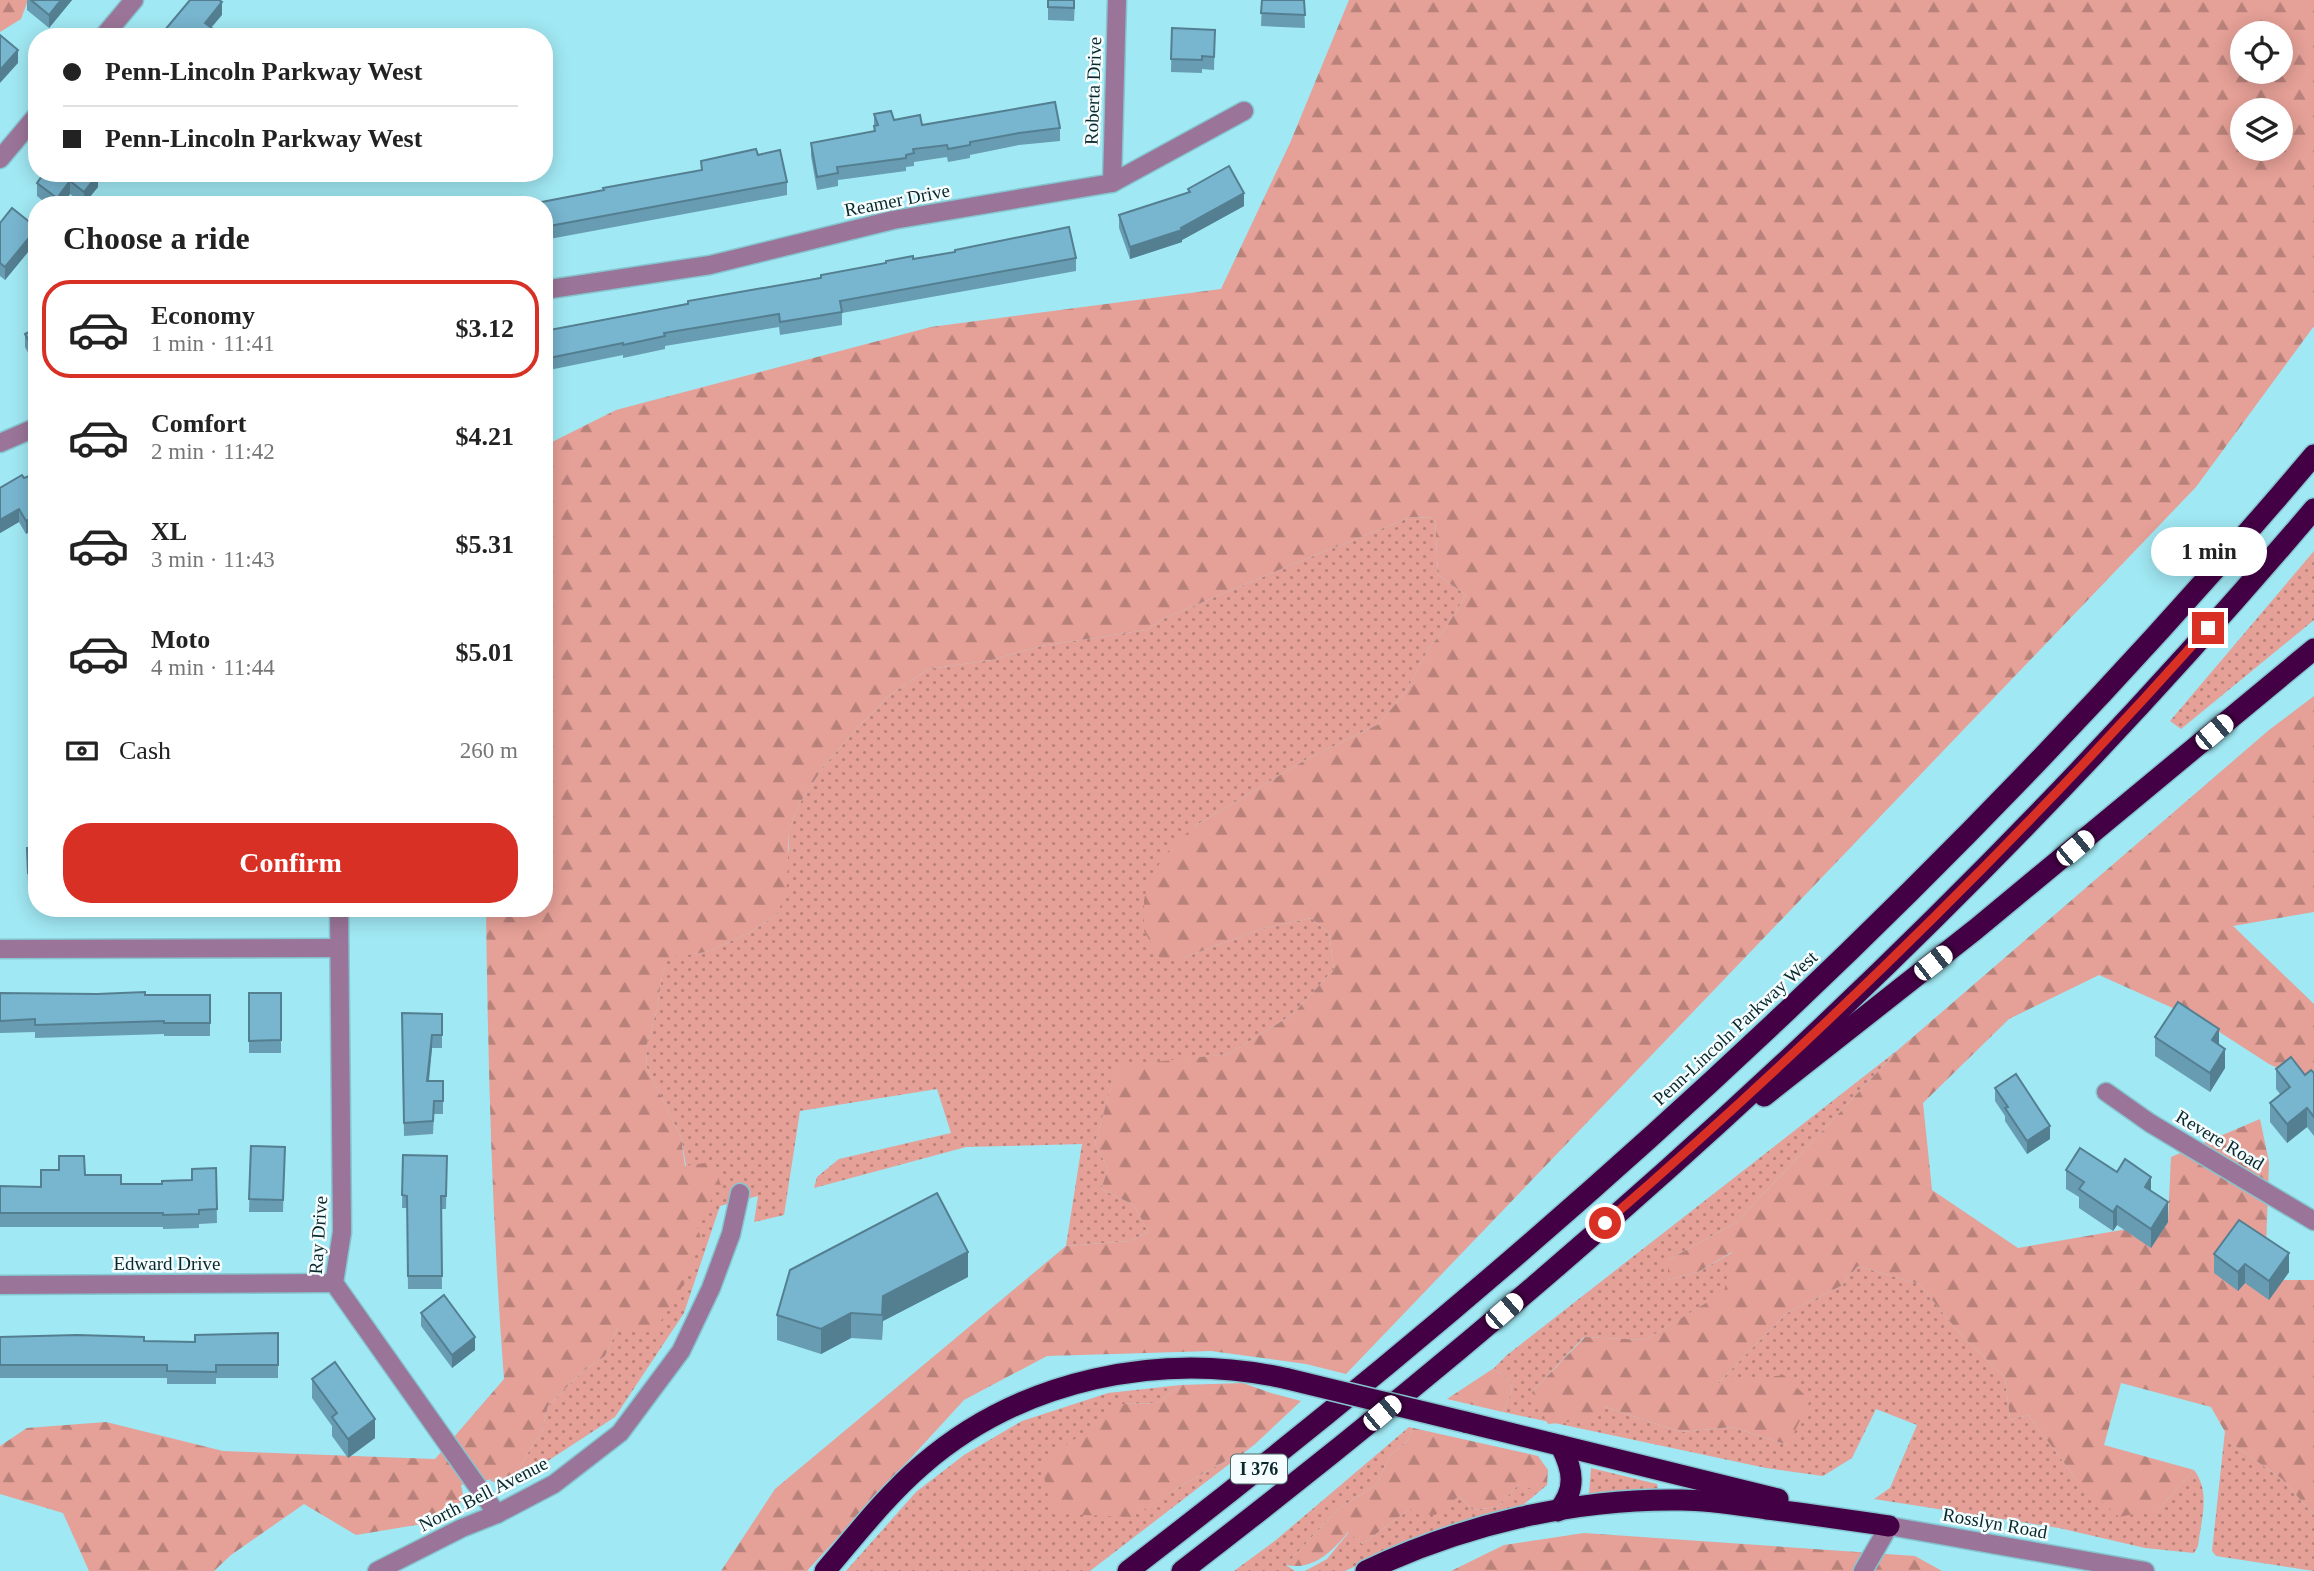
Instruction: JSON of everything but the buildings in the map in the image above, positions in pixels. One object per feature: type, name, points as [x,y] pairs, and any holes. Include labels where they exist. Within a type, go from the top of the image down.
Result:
[{"type":"highway","points":[[2269,508],[2314,445]]},
{"type":"highway","name":"Penn-Lincoln Parkway West","points":[[1128,1571],[1239,1486],[1483,1286],[1603,1182],[1720,1075],[1845,956],[2058,741],[2314,455]]},
{"type":"highway","name":"I 376","points":[[1182,1571],[1382,1413],[1625,1206],[1860,990],[2082,765],[2314,509]]},
{"type":"highway","points":[[1625,1206],[1976,929],[2314,649]]},
{"type":"highway","points":[[825,1571],[876,1512],[923,1464],[978,1426],[1040,1396],[1109,1376],[1172,1368],[1232,1369],[1288,1379],[1889,1525]]},
{"type":"highway","points":[[1558,1511],[1569,1495],[1573,1478],[1569,1461],[1561,1446]]},
{"type":"highway","points":[[1366,1571],[1431,1542],[1469,1530],[1558,1511],[1646,1501],[1714,1502],[1889,1525]]},
{"type":"street","points":[[111,28],[134,0]]},
{"type":"street","name":"Roberta Drive","points":[[1112,183],[1117,0]]},
{"type":"street","name":"Reamer Drive","points":[[553,289],[710,265],[893,220],[1112,183],[1244,111]]},
{"type":"street","points":[[0,159],[28,126]]},
{"type":"street","points":[[0,443],[28,430]]},
{"type":"street","name":"Ray Drive","points":[[339,917],[342,1232],[334,1283],[498,1514]]},
{"type":"street","points":[[0,949],[339,948]]},
{"type":"street","name":"Revere Road","points":[[2106,1092],[2150,1123],[2314,1221]]},
{"type":"street","name":"North Bell Avenue","points":[[377,1571],[462,1528],[498,1514],[554,1484],[620,1433],[681,1351],[710,1288],[730,1234],[740,1193]]},
{"type":"street","name":"Edward Drive","points":[[0,1285],[334,1283]]},
{"type":"street","points":[[1863,1571],[1889,1525]]},
{"type":"street","name":"Rosslyn Road","points":[[1889,1525],[2145,1571]]},
{"type":"green space","points":[[0,0],[28,0],[21,19],[0,32]]},
{"type":"green space","points":[[1349,0],[2314,0],[2314,326],[2196,487],[1346,1374],[1306,1364],[1211,1351],[1047,1356],[964,1400],[807,1571],[721,1571],[775,1489],[1066,1246],[1130,1241],[1148,1232],[1134,1205],[1101,1189],[1108,1169],[1095,1143],[1117,1066],[1229,1054],[1293,1014],[1334,969],[1329,933],[1311,918],[1261,929],[1183,958],[1161,960],[1144,931],[1144,900],[1149,879],[1169,850],[1193,827],[1307,759],[1379,724],[1406,691],[1429,648],[1445,629],[1466,595],[1438,575],[1435,518],[1411,517],[1165,618],[1146,630],[1041,646],[992,660],[929,669],[891,694],[824,766],[800,803],[789,830],[787,885],[778,914],[749,933],[706,952],[668,958],[646,1048],[647,1068],[681,1137],[685,1166],[711,1162],[721,1185],[696,1223],[701,1239],[687,1279],[654,1332],[618,1328],[605,1356],[582,1372],[548,1406],[542,1431],[514,1475],[461,1485],[464,1500],[428,1523],[356,1535],[304,1504],[231,1555],[214,1571],[89,1571],[63,1513],[0,1494],[0,1446],[27,1428],[106,1422],[223,1451],[435,1459],[504,1379],[491,1144],[486,917],[553,917],[553,442],[616,410],[931,327],[1221,289],[1290,143]]},
{"type":"green space","points":[[1411,517],[1435,518],[1438,575],[1466,595],[1445,629],[1429,648],[1406,691],[1379,724],[1307,759],[1193,827],[1183,958],[1261,929],[1311,918],[1329,933],[1334,969],[1293,1014],[1229,1054],[1117,1067],[1095,1143],[1108,1169],[1101,1189],[1134,1205],[1148,1232],[1130,1241],[1066,1246],[1082,1144],[966,1147],[814,1188],[817,1177],[839,1159],[951,1133],[937,1089],[800,1111],[784,1215],[754,1222],[758,1196],[720,1206],[684,1313],[615,1417],[508,1487],[489,1480],[514,1475],[542,1431],[548,1406],[582,1372],[605,1356],[618,1328],[696,1223],[681,1137],[647,1068],[646,1048],[668,957],[706,952],[749,933],[778,914],[789,848],[789,830],[800,803],[824,766],[862,723],[891,694],[929,669],[992,660],[1041,646],[1146,630],[1165,618]]},
{"type":"green space","points":[[2314,551],[2314,620],[2181,729],[2170,721]]},
{"type":"green space","points":[[2314,696],[2314,912],[2233,926],[2314,1004],[2314,1085],[2269,1064],[2204,1022],[2099,975],[2009,1019],[1923,1103],[1932,1190],[2018,1248],[2168,1222],[2171,1157],[2260,1119],[2269,1162],[2266,1248],[2284,1280],[2314,1280],[2314,1515],[2282,1479],[2232,1444],[2211,1407],[2121,1383],[2104,1445],[2194,1470],[2159,1509],[2119,1517],[2076,1479],[2028,1415],[2010,1420],[2005,1377],[1961,1335],[1919,1284],[1858,1266],[1841,1286],[1787,1313],[1718,1383],[1784,1375],[1810,1400],[1788,1445],[1732,1427],[1681,1432],[1603,1406],[1597,1419],[1548,1424],[1532,1392],[1585,1337],[1645,1340],[1724,1292],[1732,1252],[1698,1272],[1668,1280],[1668,1260],[1737,1222],[1899,1049],[2269,730]]},
{"type":"green space","points":[[1899,1049],[1737,1222],[1668,1260],[1668,1280],[1698,1272],[1733,1252],[1725,1292],[1645,1340],[1584,1337],[1532,1392],[1603,1406],[1681,1432],[1732,1427],[1788,1445],[1717,1384],[1787,1313],[1841,1286],[1858,1266],[1919,1284],[1961,1335],[2005,1377],[2010,1420],[2028,1415],[2076,1479],[2159,1509],[2194,1470],[2204,1497],[2198,1546],[2194,1553],[2145,1548],[2059,1528],[1874,1499],[1890,1488],[1917,1425],[1876,1409],[1852,1458],[1823,1476],[1766,1468],[1503,1412],[1512,1390],[1509,1380],[1494,1368],[1507,1355]]},
{"type":"green space","points":[[1494,1368],[1509,1380],[1512,1390],[1503,1412],[1447,1399]]},
{"type":"green space","points":[[1243,1383],[1301,1401],[1254,1445],[1132,1517],[1061,1514],[1049,1499],[1041,1464],[1122,1404],[1157,1403],[1181,1385]]},
{"type":"green space","points":[[1181,1385],[1157,1403],[1122,1404],[1106,1514],[1133,1516],[1254,1445],[1090,1571],[846,1571],[916,1492],[964,1455],[1022,1421],[1108,1393]]},
{"type":"green space","points":[[1409,1427],[1413,1428],[1407,1442],[1389,1456],[1377,1485],[1339,1508],[1286,1565],[1295,1571],[1234,1571],[1276,1540]]},
{"type":"green space","points":[[1413,1428],[1538,1456],[1548,1470],[1547,1485],[1537,1491],[1519,1484],[1497,1507],[1473,1510],[1459,1496],[1435,1515],[1419,1514],[1410,1509],[1362,1544],[1348,1532],[1322,1558],[1305,1565],[1286,1565],[1339,1508],[1377,1485],[1389,1456],[1407,1442]]},
{"type":"green space","points":[[2225,1431],[2232,1444],[2282,1479],[2314,1515],[2314,1571],[2216,1556],[2212,1551]]},
{"type":"green space","points":[[1591,1468],[1657,1484],[1658,1489],[1589,1494]]},
{"type":"green space","points":[[1519,1484],[1537,1490],[1547,1485],[1523,1505],[1437,1530],[1345,1571],[1305,1571],[1327,1559],[1349,1532],[1362,1544],[1410,1509],[1459,1496],[1473,1510],[1497,1507]]},
{"type":"green space","points":[[1584,1533],[1915,1556],[1942,1571],[1451,1571],[1504,1545]]},
{"type":"route","points":[[1605,1223],[1860,990],[2082,765],[2208,628]]}]
